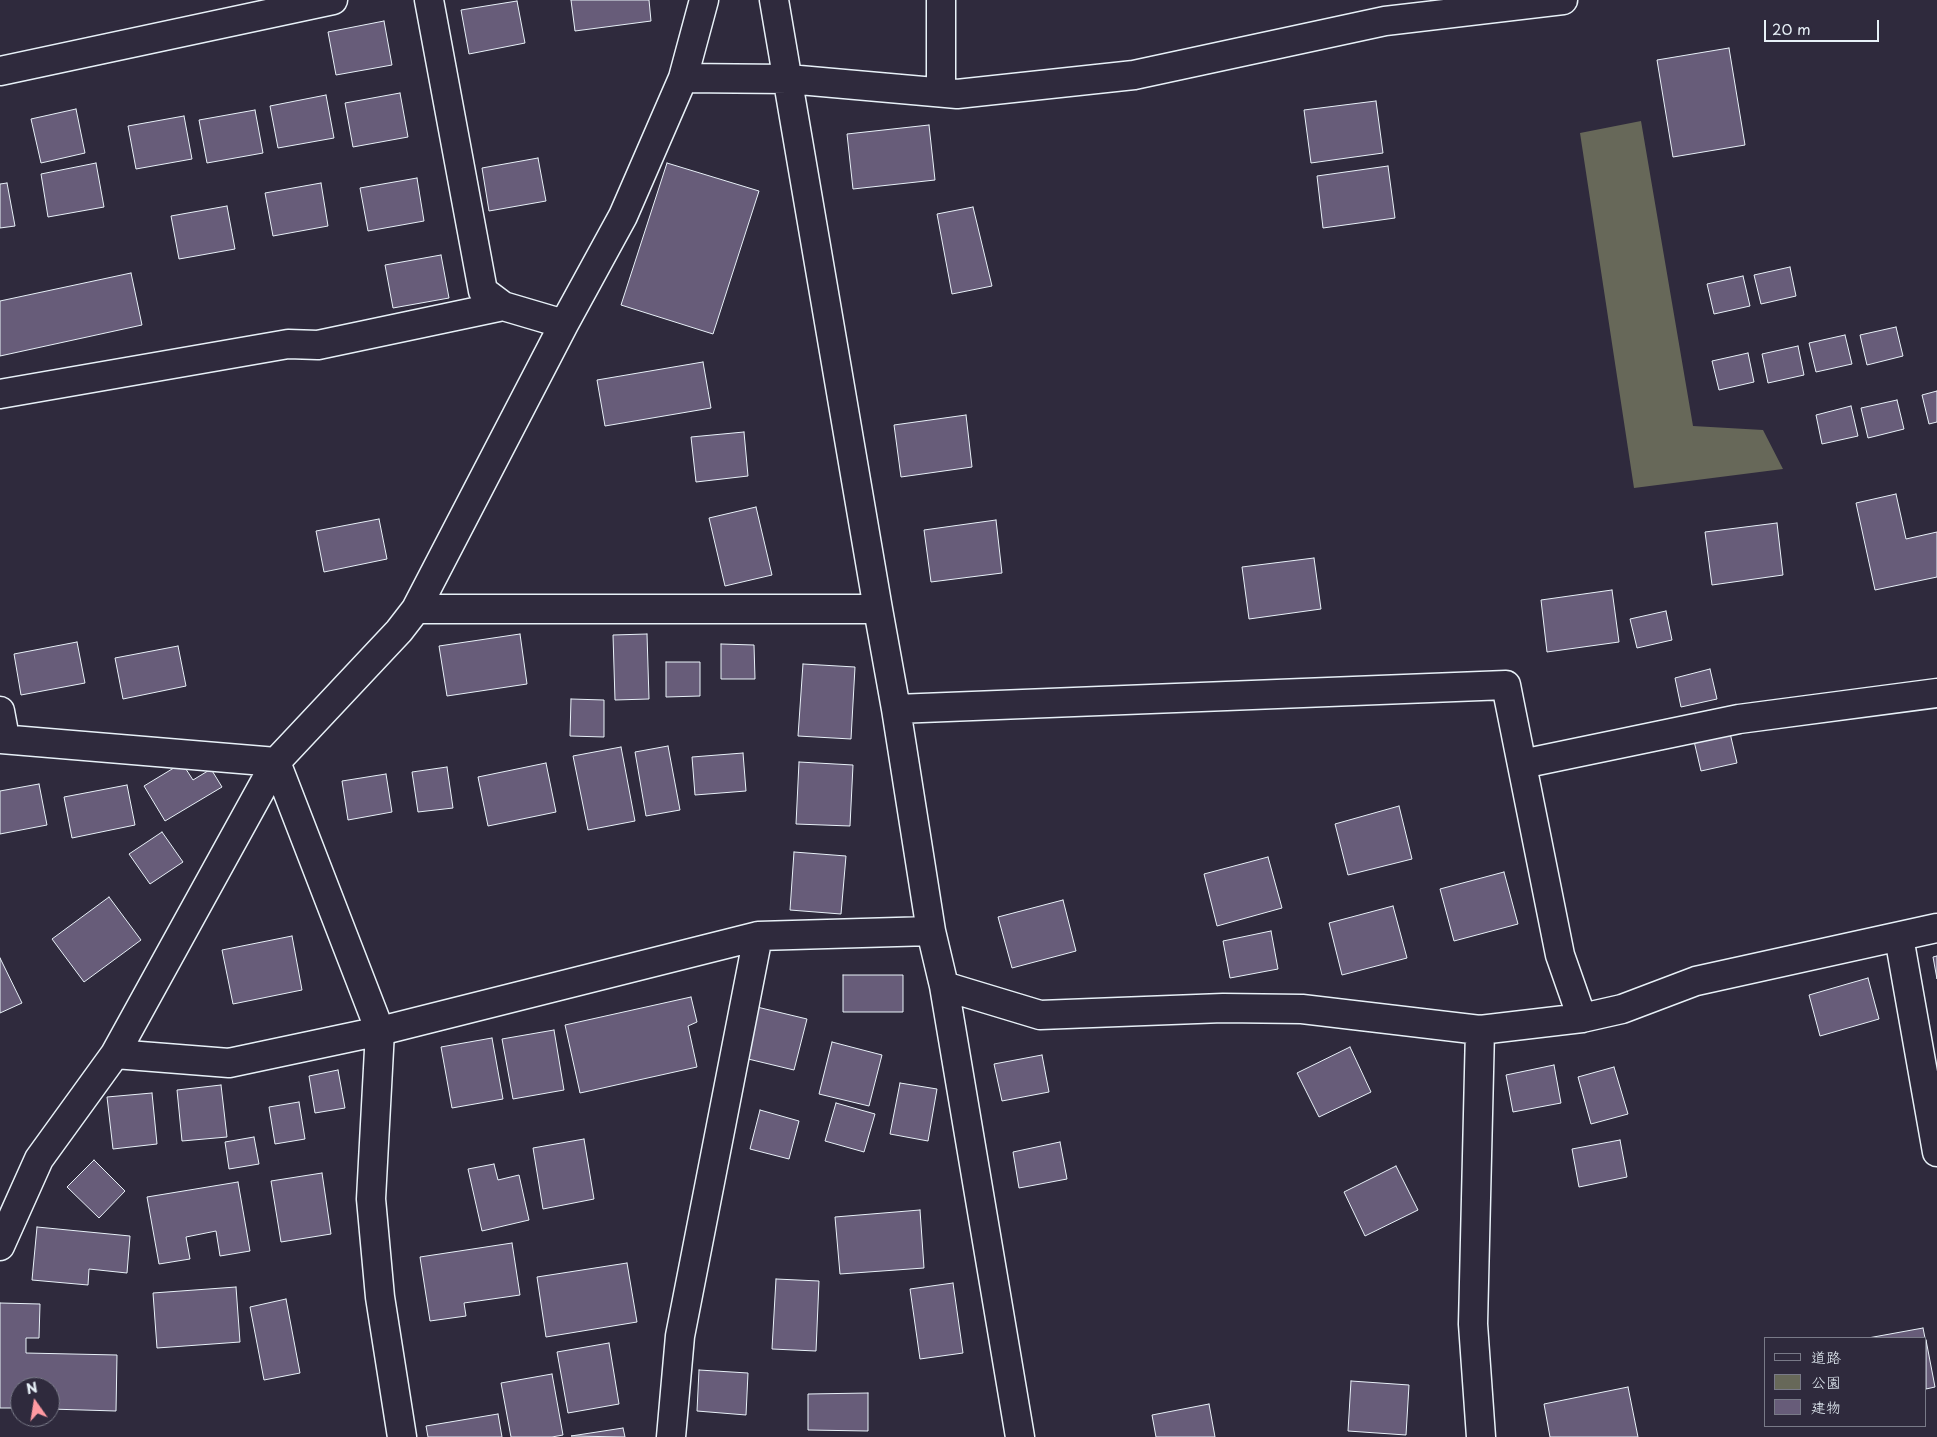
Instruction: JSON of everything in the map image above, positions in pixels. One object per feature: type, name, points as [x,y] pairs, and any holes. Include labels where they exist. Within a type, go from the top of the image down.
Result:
[{"type":"street","points":[[0,71],[333,0]]},
{"type":"street","points":[[429,0],[483,291],[503,306],[564,324]]},
{"type":"street","points":[[0,1246],[39,1158],[115,1054],[276,762],[399,631],[416,609],[622,216],[683,78],[704,0]]},
{"type":"street","points":[[774,0],[793,79],[931,931],[944,986],[1020,1437]]},
{"type":"street","points":[[941,0],[941,92]]},
{"type":"street","points":[[683,78],[793,79],[957,94],[1134,75],[1383,11],[1563,0]]},
{"type":"street","points":[[0,394],[288,344],[318,345],[503,306]]},
{"type":"street","points":[[416,609],[878,609]]},
{"type":"street","points":[[896,708],[1506,686],[1560,955],[1582,1018]]},
{"type":"street","points":[[1522,764],[1739,719],[1937,693]]},
{"type":"street","points":[[0,711],[2,738],[276,762]]},
{"type":"street","points":[[276,762],[380,1031],[371,1199],[380,1298],[402,1437]]},
{"type":"street","points":[[944,986],[1040,1015],[1223,1008],[1302,1009],[1480,1030],[1582,1018],[1622,1009],[1696,981],[1937,928]]},
{"type":"street","points":[[115,1054],[229,1063],[380,1031],[758,936],[931,931]]},
{"type":"street","points":[[671,1437],[680,1336],[758,936]]},
{"type":"street","points":[[1899,937],[1937,1152]]},
{"type":"street","points":[[1480,1030],[1473,1324],[1481,1437]]},
{"type":"green space","points":[[1641,121],[1693,426],[1763,430],[1783,469],[1634,488],[1580,133]]},
{"type":"building","points":[[571,0],[649,0],[651,21],[575,31]]},
{"type":"building","points":[[517,1],[525,43],[469,54],[461,10]]},
{"type":"building","points":[[384,21],[392,65],[336,75],[328,32]]},
{"type":"building","points":[[1729,48],[1745,145],[1673,157],[1657,60]]},
{"type":"building","points":[[400,93],[408,137],[353,147],[345,103]]},
{"type":"building","points":[[326,95],[334,138],[278,148],[270,106]]},
{"type":"building","points":[[1376,101],[1383,153],[1311,163],[1304,110]]},
{"type":"building","points":[[76,109],[85,153],[41,163],[31,119]]},
{"type":"building","points":[[255,110],[263,153],[207,163],[199,120]]},
{"type":"building","points":[[184,116],[192,159],[136,169],[128,126]]},
{"type":"building","points":[[929,125],[935,180],[853,189],[847,134]]},
{"type":"building","points":[[538,158],[546,201],[489,211],[482,168]]},
{"type":"building","points":[[96,163],[104,207],[48,217],[41,174]]},
{"type":"building","points":[[667,163],[759,191],[713,334],[621,305]]},
{"type":"building","points":[[1388,166],[1395,218],[1323,228],[1317,176]]},
{"type":"building","points":[[417,178],[424,221],[368,231],[360,188]]},
{"type":"building","points":[[7,183],[15,226],[0,228],[0,184]]},
{"type":"building","points":[[321,183],[328,226],[273,236],[265,193]]},
{"type":"building","points":[[227,206],[235,249],[179,259],[171,216]]},
{"type":"building","points":[[973,207],[992,286],[952,294],[937,214]]},
{"type":"building","points":[[441,255],[449,298],[393,308],[385,265]]},
{"type":"building","points":[[1790,267],[1796,296],[1761,304],[1754,275]]},
{"type":"building","points":[[131,273],[142,325],[0,356],[0,301]]},
{"type":"building","points":[[1743,276],[1750,306],[1714,314],[1707,284]]},
{"type":"building","points":[[1896,327],[1903,356],[1867,365],[1860,335]]},
{"type":"building","points":[[1845,335],[1852,364],[1816,372],[1809,343]]},
{"type":"building","points":[[1798,346],[1804,375],[1768,383],[1762,354]]},
{"type":"building","points":[[1748,353],[1754,382],[1719,390],[1712,361]]},
{"type":"building","points":[[703,362],[711,408],[605,426],[597,380]]},
{"type":"building","points":[[1937,391],[1937,422],[1929,424],[1922,395]]},
{"type":"building","points":[[1897,400],[1904,429],[1868,438],[1861,408]]},
{"type":"building","points":[[1851,406],[1858,436],[1822,444],[1816,415]]},
{"type":"building","points":[[966,415],[972,467],[901,477],[894,425]]},
{"type":"building","points":[[744,432],[748,476],[696,482],[691,437]]},
{"type":"building","points":[[1896,494],[1906,539],[1937,532],[1937,577],[1875,590],[1856,503]]},
{"type":"building","points":[[756,507],[772,575],[725,586],[709,518]]},
{"type":"building","points":[[379,519],[387,559],[324,572],[316,531]]},
{"type":"building","points":[[996,520],[1002,573],[931,582],[924,530]]},
{"type":"building","points":[[1777,523],[1783,575],[1712,585],[1705,532]]},
{"type":"building","points":[[1314,558],[1321,609],[1249,619],[1242,567]]},
{"type":"building","points":[[1612,590],[1619,642],[1547,652],[1541,600]]},
{"type":"building","points":[[1666,611],[1672,640],[1637,648],[1630,619]]},
{"type":"building","points":[[520,634],[527,684],[447,696],[439,646]]},
{"type":"building","points":[[647,634],[649,699],[615,700],[613,635]]},
{"type":"building","points":[[77,642],[85,683],[21,695],[14,654]]},
{"type":"building","points":[[721,644],[754,645],[755,679],[721,679]]},
{"type":"building","points":[[178,646],[186,686],[123,699],[115,658]]},
{"type":"building","points":[[666,662],[700,662],[700,696],[666,697]]},
{"type":"building","points":[[803,664],[855,667],[851,739],[798,736]]},
{"type":"building","points":[[1710,669],[1717,699],[1681,707],[1675,678]]},
{"type":"building","points":[[571,699],[604,700],[604,737],[570,736]]},
{"type":"building","points":[[1730,733],[1737,763],[1701,771],[1694,741]]},
{"type":"building","points":[[668,746],[680,810],[646,816],[635,752]]},
{"type":"building","points":[[621,747],[635,821],[588,830],[573,756]]},
{"type":"building","points":[[743,753],[746,791],[695,795],[692,757]]},
{"type":"building","points":[[799,762],[853,765],[850,826],[796,824]]},
{"type":"building","points":[[182,763],[193,780],[211,769],[222,787],[165,821],[144,786]]},
{"type":"building","points":[[546,763],[556,812],[488,826],[478,777]]},
{"type":"building","points":[[447,767],[453,808],[418,812],[412,772]]},
{"type":"building","points":[[386,774],[392,812],[348,820],[342,781]]},
{"type":"building","points":[[39,784],[47,825],[0,834],[0,791]]},
{"type":"building","points":[[127,785],[135,825],[72,838],[64,797]]},
{"type":"building","points":[[1399,806],[1412,859],[1348,875],[1335,824]]},
{"type":"building","points":[[162,832],[183,862],[150,884],[129,854]]},
{"type":"building","points":[[794,852],[846,856],[841,914],[790,910]]},
{"type":"building","points":[[1268,857],[1282,908],[1217,926],[1204,874]]},
{"type":"building","points":[[1504,872],[1518,924],[1454,941],[1440,889]]},
{"type":"building","points":[[109,897],[141,940],[84,982],[52,939]]},
{"type":"building","points":[[1063,900],[1076,951],[1012,968],[998,917]]},
{"type":"building","points":[[1393,906],[1407,958],[1342,975],[1329,923]]},
{"type":"building","points":[[1271,931],[1278,969],[1230,978],[1223,941]]},
{"type":"building","points":[[292,936],[302,990],[233,1004],[222,950]]},
{"type":"building","points":[[1937,956],[1937,979],[1933,957]]},
{"type":"building","points":[[0,958],[22,1003],[0,1013]]},
{"type":"building","points":[[843,975],[903,975],[903,1012],[843,1012]]},
{"type":"building","points":[[1868,978],[1879,1019],[1820,1036],[1809,995]]},
{"type":"building","points":[[691,997],[697,1022],[688,1026],[697,1067],[580,1093],[565,1025]]},
{"type":"building","points":[[757,1007],[807,1019],[794,1070],[744,1058]]},
{"type":"building","points":[[554,1030],[564,1090],[513,1099],[502,1039]]},
{"type":"building","points":[[492,1038],[503,1099],[452,1108],[441,1047]]},
{"type":"building","points":[[832,1042],[882,1055],[869,1106],[819,1094]]},
{"type":"building","points":[[1350,1047],[1371,1092],[1319,1117],[1297,1073]]},
{"type":"building","points":[[1042,1055],[1049,1092],[1002,1101],[994,1064]]},
{"type":"building","points":[[1554,1065],[1561,1103],[1513,1112],[1506,1075]]},
{"type":"building","points":[[1614,1067],[1628,1114],[1591,1124],[1578,1077]]},
{"type":"building","points":[[338,1070],[345,1108],[315,1113],[309,1076]]},
{"type":"building","points":[[900,1083],[937,1089],[928,1141],[890,1134]]},
{"type":"building","points":[[221,1085],[227,1137],[182,1141],[177,1090]]},
{"type":"building","points":[[152,1093],[157,1144],[113,1149],[107,1097]]},
{"type":"building","points":[[299,1102],[305,1139],[275,1144],[269,1107]]},
{"type":"building","points":[[836,1103],[875,1114],[864,1152],[825,1141]]},
{"type":"building","points":[[760,1110],[799,1121],[789,1159],[750,1149]]},
{"type":"building","points":[[254,1137],[259,1164],[229,1169],[225,1142]]},
{"type":"building","points":[[584,1139],[594,1199],[543,1209],[533,1148]]},
{"type":"building","points":[[1620,1140],[1627,1177],[1579,1187],[1572,1149]]},
{"type":"building","points":[[1060,1142],[1067,1179],[1019,1188],[1013,1152]]},
{"type":"building","points":[[94,1160],[125,1191],[99,1218],[67,1187]]},
{"type":"building","points":[[494,1164],[498,1180],[519,1175],[529,1220],[482,1231],[468,1169]]},
{"type":"building","points":[[1396,1166],[1418,1210],[1365,1236],[1344,1192]]},
{"type":"building","points":[[322,1173],[331,1234],[281,1242],[271,1181]]},
{"type":"building","points":[[238,1182],[250,1251],[220,1256],[216,1231],[186,1237],[190,1259],[159,1264],[147,1197]]},
{"type":"building","points":[[920,1210],[924,1268],[840,1274],[835,1217]]},
{"type":"building","points":[[37,1227],[130,1236],[127,1273],[89,1269],[88,1285],[32,1280]]},
{"type":"building","points":[[512,1243],[520,1295],[464,1303],[466,1316],[430,1321],[420,1257]]},
{"type":"building","points":[[627,1263],[637,1322],[546,1337],[537,1277]]},
{"type":"building","points":[[776,1279],[819,1281],[816,1351],[772,1349]]},
{"type":"building","points":[[953,1283],[963,1353],[920,1359],[910,1289]]},
{"type":"building","points":[[236,1287],[240,1342],[157,1348],[153,1293]]},
{"type":"building","points":[[286,1299],[300,1373],[264,1380],[250,1307]]},
{"type":"building","points":[[0,1303],[40,1304],[39,1338],[26,1338],[26,1353],[117,1355],[116,1411],[60,1409],[60,1377],[10,1377],[10,1408],[0,1408]]},
{"type":"building","points":[[1923,1328],[1925,1337],[1874,1337]]},
{"type":"building","points":[[609,1343],[619,1404],[568,1413],[557,1352]]},
{"type":"building","points":[[1927,1345],[1935,1387],[1927,1389]]},
{"type":"building","points":[[699,1370],[748,1373],[746,1415],[697,1411]]},
{"type":"building","points":[[552,1374],[563,1435],[552,1437],[511,1437],[501,1383]]},
{"type":"building","points":[[1351,1381],[1409,1385],[1406,1435],[1348,1431]]},
{"type":"building","points":[[1628,1387],[1638,1437],[1550,1437],[1544,1404]]},
{"type":"building","points":[[868,1393],[868,1431],[808,1430],[808,1394]]},
{"type":"building","points":[[1209,1404],[1215,1437],[1156,1437],[1152,1415]]},
{"type":"building","points":[[498,1414],[502,1437],[428,1437],[426,1426]]},
{"type":"building","points":[[623,1428],[625,1437],[571,1436]]}]
